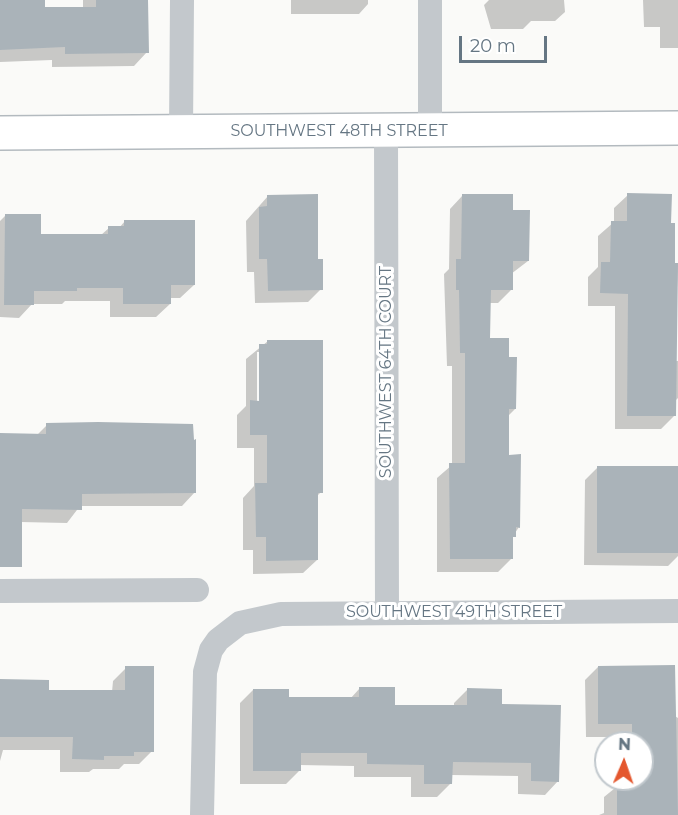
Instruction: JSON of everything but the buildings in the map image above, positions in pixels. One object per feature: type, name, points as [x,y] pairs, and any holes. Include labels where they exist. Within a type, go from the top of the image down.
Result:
[{"type":"street","points":[[181,132],[182,0]]},
{"type":"street","points":[[430,0],[430,131]]},
{"type":"street","name":"SOUTHWEST 48TH STREET","points":[[0,133],[678,128]]},
{"type":"street","name":"SOUTHWEST 64TH COURT","points":[[387,131],[387,613]]},
{"type":"street","points":[[0,591],[197,590]]},
{"type":"street","name":"SOUTHWEST 49TH STREET","points":[[202,815],[204,672],[212,650],[232,628],[252,619],[281,614],[678,611]]}]
